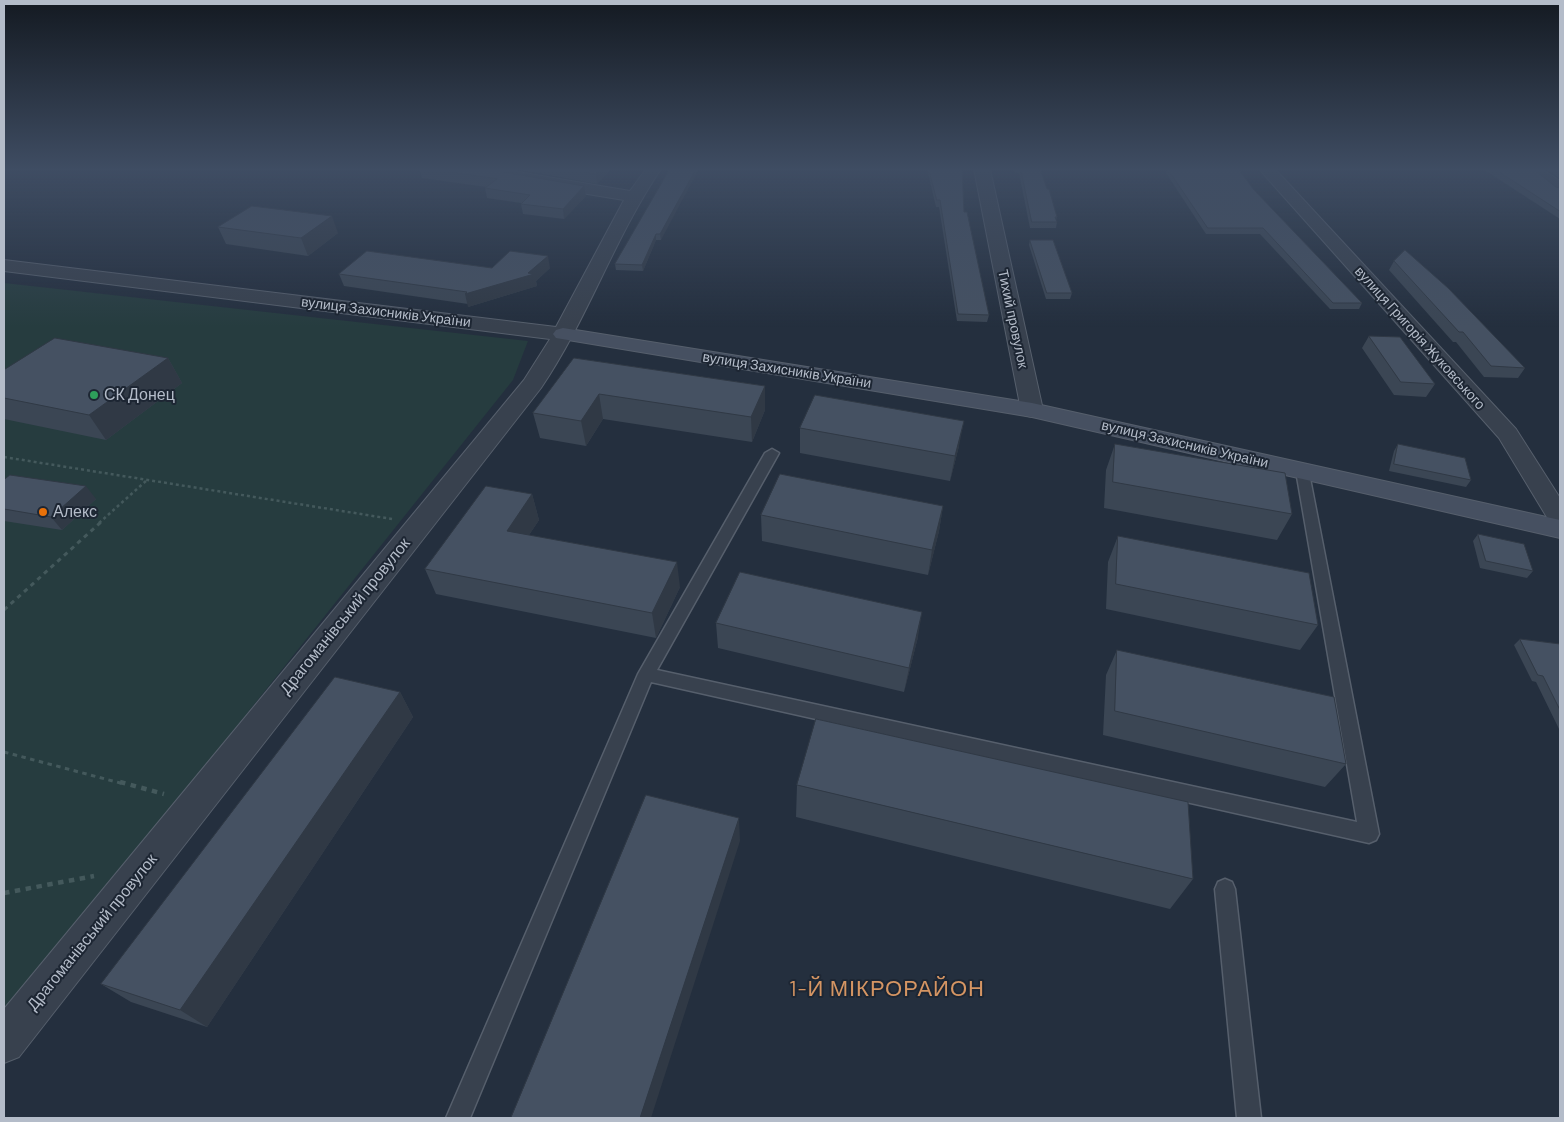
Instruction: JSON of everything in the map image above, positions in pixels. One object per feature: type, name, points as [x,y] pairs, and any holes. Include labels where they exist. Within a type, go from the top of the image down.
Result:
[{"type":"street","name":"Драгоманівський провулок","points":[[4,1042],[533,382],[564,334],[622,221]]},
{"type":"street","name":"Тихий провулок","points":[[993,221],[1032,410]]},
{"type":"street","name":"вулиця Григорія Жуковського","points":[[1314,221],[1508,434],[1560,518]]},
{"type":"street","name":"вулиця Захисників України","points":[[4,265],[564,334],[1032,410],[1560,528]]},
{"type":"lane","points":[[458,1118],[646,674],[772,453]]},
{"type":"lane","points":[[646,674],[1369,834],[1302,471]]},
{"type":"lane","points":[[1226,889],[1249,1118]]},
{"type":"path","points":[[4,457],[420,523]]},
{"type":"path","points":[[4,610],[147,480]]},
{"type":"path","points":[[4,752],[196,802]]},
{"type":"path","points":[[4,893],[97,876]]},
{"type":"green space","points":[[4,283],[528,341],[513,380],[4,1018]]},
{"type":"building","points":[[227,221],[324,221],[301,238],[218,227]]},
{"type":"building","points":[[640,221],[667,221],[660,234],[656,234],[642,265],[615,264]]},
{"type":"building","points":[[943,221],[969,221],[989,315],[958,314]]},
{"type":"building","points":[[1032,221],[1057,222],[1032,222]]},
{"type":"building","points":[[1203,221],[1284,221],[1362,303],[1333,303],[1263,228],[1208,228]]},
{"type":"building","points":[[1030,240],[1053,240],[1072,293],[1047,293]]},
{"type":"building","points":[[1405,250],[1448,288],[1525,368],[1491,366],[1463,332],[1459,332],[1394,261]]},
{"type":"building","points":[[367,251],[492,268],[510,251],[548,256],[528,273],[534,274],[465,294],[467,292],[339,274]]},
{"type":"building","points":[[1369,336],[1400,337],[1435,384],[1401,382]]},
{"type":"building","points":[[55,338],[168,358],[89,415],[4,398],[4,370]]},
{"type":"building","points":[[574,358],[765,386],[751,417],[599,394],[581,421],[533,413]]},
{"type":"building","points":[[815,395],[964,421],[955,456],[800,428]]},
{"type":"building","points":[[1115,444],[1285,473],[1292,514],[1113,482]]},
{"type":"building","points":[[1398,444],[1465,458],[1471,480],[1394,464]]},
{"type":"building","points":[[780,474],[943,506],[932,550],[761,515]]},
{"type":"building","points":[[10,475],[86,486],[51,517],[4,509],[4,480]]},
{"type":"building","points":[[486,486],[532,494],[507,531],[677,562],[652,613],[425,569]]},
{"type":"building","points":[[1478,534],[1524,544],[1533,571],[1486,561]]},
{"type":"building","points":[[1118,536],[1309,573],[1318,625],[1116,584]]},
{"type":"building","points":[[740,572],[922,612],[909,668],[716,623]]},
{"type":"building","points":[[1520,639],[1560,644],[1560,710],[1543,676],[1538,675]]},
{"type":"building","points":[[1117,650],[1334,697],[1346,764],[1115,711]]},
{"type":"building","points":[[335,677],[400,692],[180,1010],[101,984]]},
{"type":"building","points":[[816,719],[1188,802],[1193,879],[797,785]]},
{"type":"building","points":[[646,795],[739,818],[640,1118],[511,1118]]},
{"type":"place","name":"СК Донец","points":[[94,395]]},
{"type":"place","name":"Алекс","points":[[43,512]]},
{"type":"district","name":"1-Й МІКРОРАЙОН","points":[[887,989]]}]
